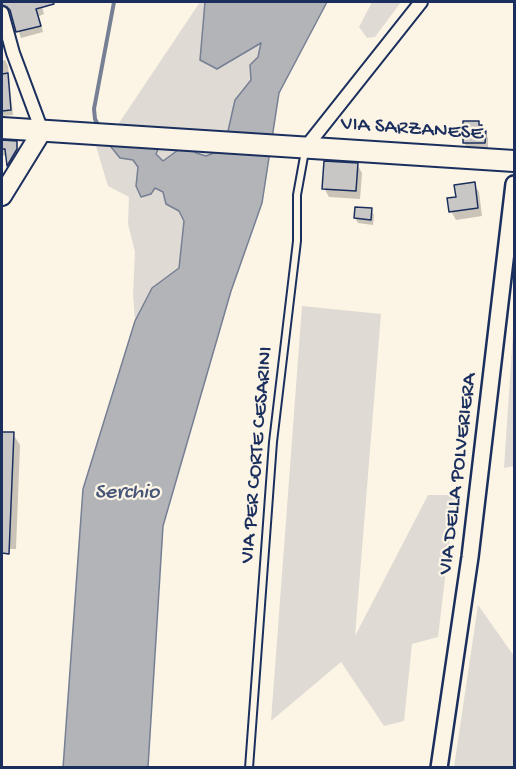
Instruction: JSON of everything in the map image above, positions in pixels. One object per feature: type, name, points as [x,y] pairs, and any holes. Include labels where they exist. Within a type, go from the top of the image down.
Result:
[{"type":"main road","points":[[2,128],[42,131],[2,196]]},
{"type":"main road","name":"VIA SARZANESE","points":[[42,131],[514,161]]},
{"type":"street","points":[[306,147],[421,2]]},
{"type":"street","points":[[2,13],[13,53],[42,131]]},
{"type":"street","name":"VIA DELLA POLVERIERA","points":[[439,768],[470,557],[514,184]]},
{"type":"lane","name":"VIA PER CORTE CESARINI","points":[[249,768],[273,442],[297,241],[297,195],[306,147]]},
{"type":"shaded area","points":[[200,2],[205,2],[200,60],[227,64],[261,42],[258,57],[250,65],[251,80],[235,100],[224,149],[206,156],[196,153],[192,142],[163,162],[156,154],[164,137],[133,160],[138,167],[136,186],[155,188],[164,192],[166,204],[179,211],[184,221],[179,268],[152,288],[135,321],[133,294],[135,252],[128,224],[129,197],[108,186],[95,143],[107,141]]},
{"type":"shaded area","points":[[372,2],[401,2],[375,37],[367,38],[359,27]]},
{"type":"shaded area","points":[[302,306],[381,314],[355,636],[428,495],[455,495],[438,637],[412,644],[404,721],[384,726],[341,662],[271,721]]},
{"type":"shaded area","points":[[513,333],[514,466],[504,468]]},
{"type":"shaded area","points":[[478,605],[514,656],[514,767],[454,767]]},
{"type":"water","name":"Serchio","points":[[205,2],[327,2],[279,93],[262,203],[231,291],[163,526],[148,767],[63,768],[83,489],[135,321],[152,288],[179,268],[184,221],[179,211],[166,204],[163,192],[155,188],[151,194],[141,197],[136,186],[138,167],[133,160],[120,158],[107,142],[164,136],[156,154],[163,161],[192,142],[196,153],[206,156],[224,149],[235,100],[251,80],[250,65],[258,57],[261,43],[217,69],[200,60]]},
{"type":"building","points":[[2,2],[53,2],[54,4],[36,9],[41,26],[16,32],[10,10],[2,5]]},
{"type":"building","points":[[8,73],[11,110],[2,111],[2,74]]},
{"type":"building","points":[[463,121],[479,121],[479,125],[482,125],[481,131],[486,131],[485,143],[463,143]]},
{"type":"building","points":[[2,140],[17,141],[17,149],[7,166],[5,149],[2,149]]},
{"type":"building","points":[[324,161],[358,163],[356,191],[322,189]]},
{"type":"building","points":[[475,182],[478,208],[449,212],[447,198],[456,197],[454,185]]},
{"type":"building","points":[[355,207],[372,208],[371,220],[354,218]]},
{"type":"building","points":[[2,432],[14,432],[9,554],[2,553]]},
{"type":"waterway","points":[[99,127],[94,109],[114,2]]}]
